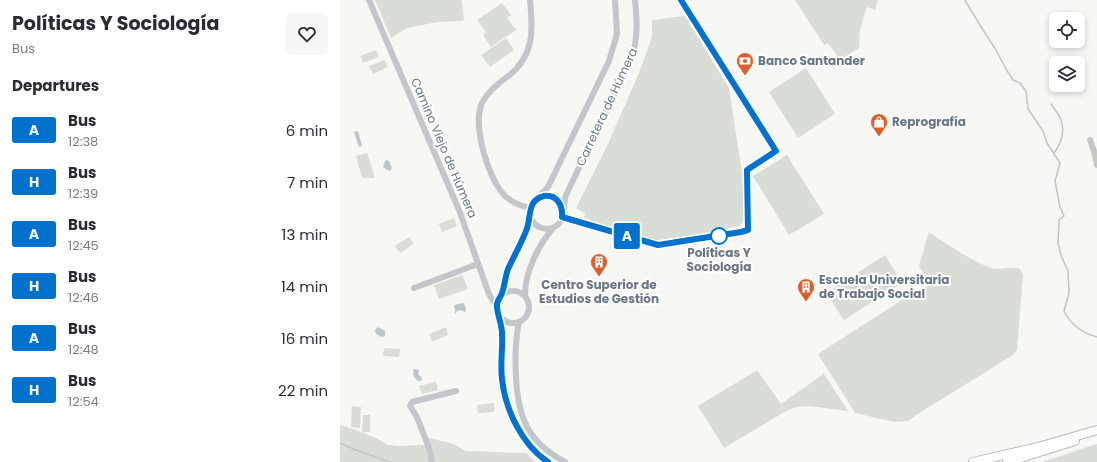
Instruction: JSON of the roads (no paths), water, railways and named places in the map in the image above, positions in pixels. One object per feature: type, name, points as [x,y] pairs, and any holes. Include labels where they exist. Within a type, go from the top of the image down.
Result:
[{"type":"main road","points":[[973,462],[1038,447],[1097,430]]},
{"type":"main road","points":[[1007,462],[1097,434]]},
{"type":"street","name":"Camino Viejo de Húmera","points":[[369,0],[459,210],[489,294],[493,301],[497,303]]},
{"type":"street","points":[[530,0],[533,27],[531,42],[513,73],[491,90],[486,97],[480,113],[479,126],[484,151],[492,175],[499,188],[512,202],[530,208]]},
{"type":"street","name":"Carretera de Húmera","points":[[539,197],[548,187],[609,61],[617,34],[615,0]]},
{"type":"street","name":"Carretera de Húmera","points":[[563,210],[563,202],[566,195],[632,58],[636,44],[638,27],[635,0]]},
{"type":"street","points":[[1090,140],[1097,165]]},
{"type":"street","points":[[525,295],[527,277],[534,260],[548,234],[559,223],[562,217],[563,210],[561,204],[556,199],[548,196],[539,197],[532,203],[526,232],[508,271],[502,294],[497,303],[502,332],[502,380],[508,405],[519,430],[530,445],[542,458],[548,462]]},
{"type":"street","points":[[530,216],[533,223],[539,227],[546,229],[553,228]]},
{"type":"street","points":[[414,288],[478,264]]},
{"type":"street","points":[[500,317],[510,323],[519,322],[525,318],[529,307],[528,300],[525,295],[519,291],[512,290],[502,294]]},
{"type":"street","points":[[519,322],[516,334],[515,362],[519,408],[525,424],[535,439],[547,452],[565,462]]},
{"type":"street","points":[[432,462],[429,448],[410,406],[411,403],[456,391]]},
{"type":"waterway","points":[[965,0],[1013,80],[1020,83],[1026,91],[1028,109],[1043,131],[1047,143],[1060,163],[1055,181],[1060,207],[1064,216],[1059,220],[1058,243],[1061,255],[1068,271],[1069,293],[1064,311],[1078,328],[1097,337]]},
{"type":"waterway","points":[[1051,104],[1060,118],[1063,129],[1059,146],[1054,153]]},
{"type":"waterway","points":[[340,443],[390,462]]},
{"type":"place","name":"Banco Santander","points":[[745,76]]},
{"type":"place","name":"Reprografía","points":[[879,137]]},
{"type":"place","name":"Políticas Y Sociología","points":[[719,236]]},
{"type":"place","name":"Centro Superior de Estudios de Gestión","points":[[599,277]]},
{"type":"place","name":"Escuela Universitaria de Trabajo Social","points":[[806,302]]}]
